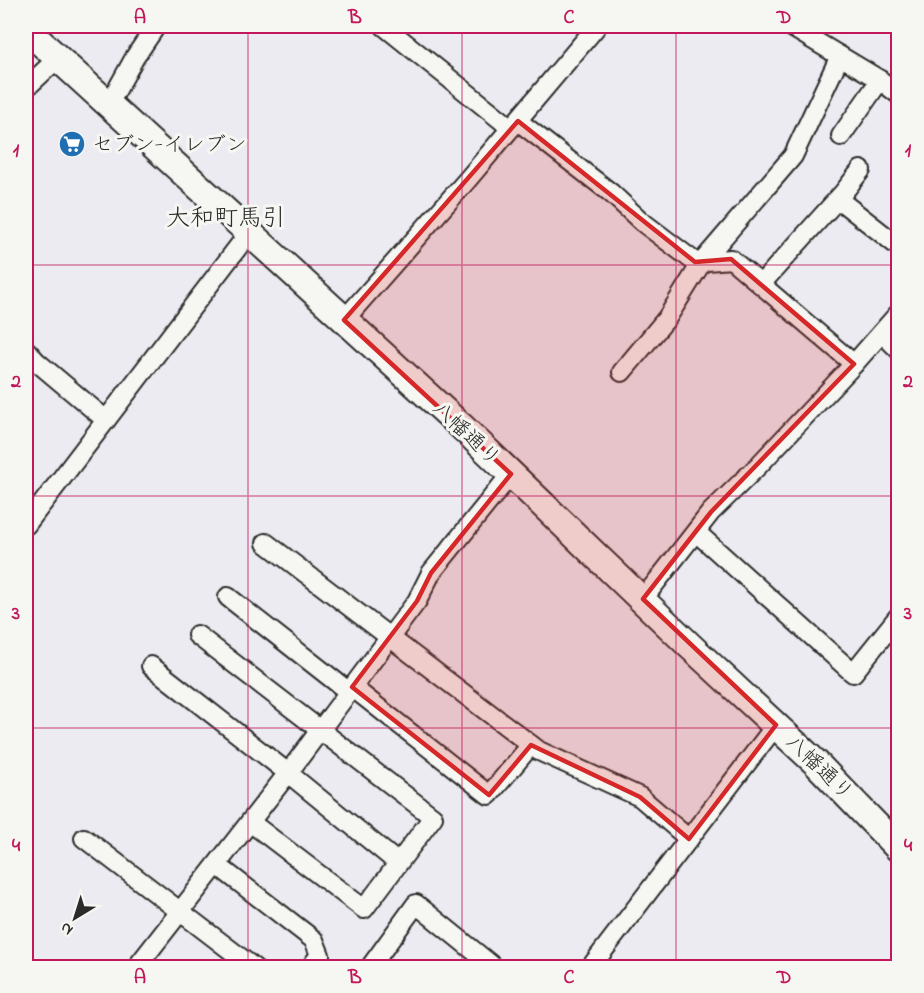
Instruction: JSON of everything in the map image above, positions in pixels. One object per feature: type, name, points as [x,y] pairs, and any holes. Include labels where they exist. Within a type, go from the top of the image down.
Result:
[{"type":"street","points":[[109,104],[135,57],[156,26]]},
{"type":"street","points":[[384,26],[406,32],[515,125],[611,193],[641,221],[695,262],[731,259],[854,364]]},
{"type":"street","points":[[344,320],[515,125],[597,26]]},
{"type":"street","points":[[790,26],[898,93]]},
{"type":"street","name":"八幡通り","points":[[26,29],[511,474],[776,725],[872,819],[898,848]]},
{"type":"street","points":[[622,372],[667,318],[702,262],[792,156],[840,56]]},
{"type":"street","points":[[26,88],[58,58]]},
{"type":"street","points":[[841,136],[880,80]]},
{"type":"street","points":[[761,284],[838,199],[861,170]]},
{"type":"street","points":[[838,199],[898,246]]},
{"type":"street","points":[[26,525],[248,234]]},
{"type":"street","points":[[642,599],[711,512],[758,466],[898,314]]},
{"type":"street","points":[[882,333],[898,349]]},
{"type":"street","points":[[26,350],[106,420]]},
{"type":"street","points":[[136,968],[288,773],[389,638],[417,600],[431,573],[511,474]]},
{"type":"street","points":[[696,532],[854,673],[898,617]]},
{"type":"street","points":[[266,543],[539,751],[640,797],[689,839]]},
{"type":"street","points":[[228,597],[489,795],[531,745]]},
{"type":"street","points":[[197,635],[433,817],[364,909],[250,822]]},
{"type":"street","points":[[151,666],[398,863]]},
{"type":"street","points":[[590,968],[776,725]]},
{"type":"street","points":[[84,838],[254,968]]},
{"type":"street","points":[[217,865],[314,940],[320,955],[310,968]]},
{"type":"street","points":[[373,968],[371,966],[416,904],[495,968]]},
{"type":"highlighted area","points":[[518,121],[695,262],[731,259],[854,364],[711,512],[643,599],[776,725],[689,839],[640,797],[531,745],[489,795],[352,687],[417,601],[431,573],[511,474],[344,320]]},
{"type":"place","name":"セブン-イレブン","points":[[72,144]]},
{"type":"district","name":"大和町馬引","points":[[226,217]]}]
